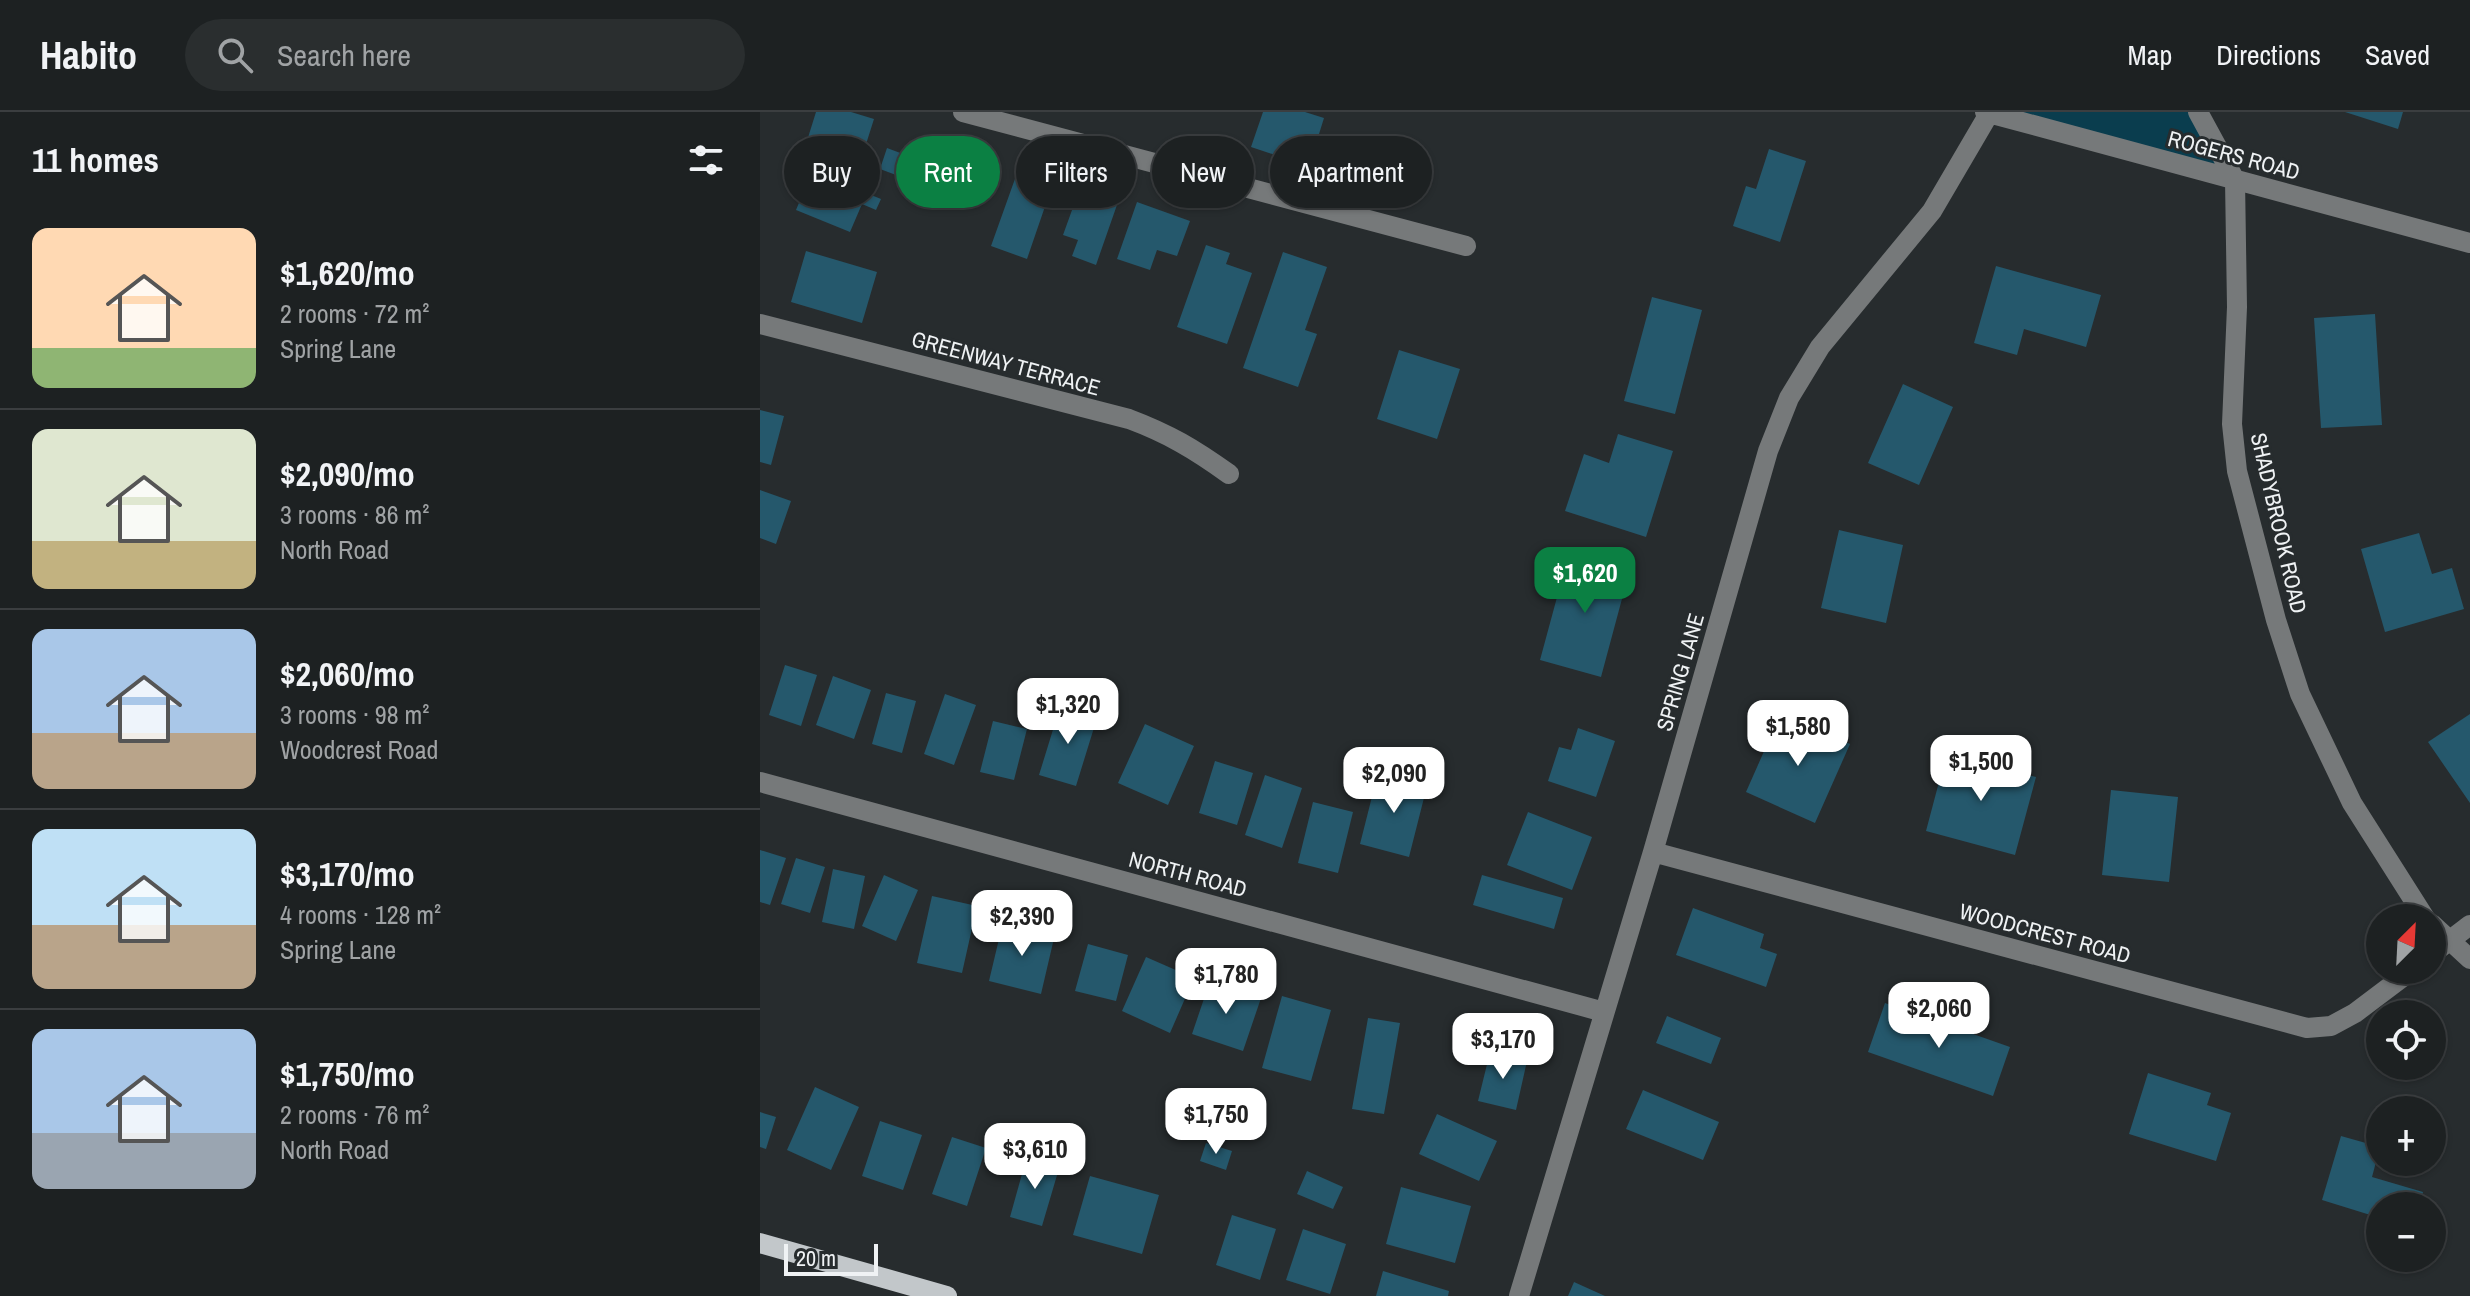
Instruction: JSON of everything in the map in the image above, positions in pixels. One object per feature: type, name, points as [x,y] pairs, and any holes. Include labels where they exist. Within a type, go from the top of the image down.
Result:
[{"type":"main road","points":[[760,1243],[947,1296]]},
{"type":"street","points":[[963,112],[1466,246]]},
{"type":"street","name":"ROGERS ROAD","points":[[1988,112],[2470,243]]},
{"type":"street","name":"SPRING LANE","points":[[1519,1296],[1653,852],[1768,451],[1789,398],[1820,347],[1932,211],[1988,112]]},
{"type":"street","name":"SHADYBROOK ROAD","points":[[2198,112],[2235,180],[2237,307],[2232,424],[2237,471],[2276,620],[2300,694],[2352,803],[2416,904]]},
{"type":"street","name":"GREENWAY TERRACE","points":[[760,324],[1129,419],[1192,447],[1229,474]]},
{"type":"street","name":"NORTH ROAD","points":[[760,782],[1604,1012]]},
{"type":"street","name":"WOODCREST ROAD","points":[[1653,852],[2307,1028],[2331,1026],[2355,1013],[2393,984]]},
{"type":"street","points":[[2446,944],[2470,925]]},
{"type":"street","points":[[2446,936],[2470,959]]},
{"type":"shaded area","points":[[2011,112],[2189,112],[2222,169]]},
{"type":"building","points":[[816,112],[851,112],[874,119],[869,136],[808,136]]},
{"type":"building","points":[[1263,112],[1305,112],[1324,118],[1318,136],[1270,136],[1270,153],[1254,148]]},
{"type":"building","points":[[2345,112],[2403,112],[2398,129]]},
{"type":"building","points":[[887,148],[896,151],[896,175],[880,169]]},
{"type":"building","points":[[1769,149],[1806,161],[1780,242],[1733,226],[1746,186],[1756,189]]},
{"type":"building","points":[[1016,176],[1016,208],[1044,208],[1027,259],[991,246]]},
{"type":"building","points":[[1137,202],[1190,221],[1177,256],[1157,250],[1150,270],[1117,259]]},
{"type":"building","points":[[797,208],[860,208],[850,232]]},
{"type":"building","points":[[1073,208],[1116,208],[1096,265],[1072,256],[1078,240],[1063,235]]},
{"type":"building","points":[[1206,245],[1230,253],[1226,264],[1252,273],[1227,344],[1177,327]]},
{"type":"building","points":[[806,251],[877,272],[862,323],[791,302]]},
{"type":"building","points":[[1283,252],[1327,267],[1305,330],[1317,334],[1298,387],[1243,368]]},
{"type":"building","points":[[1996,266],[2101,295],[2086,347],[2024,329],[2017,355],[1974,343]]},
{"type":"building","points":[[1652,297],[1702,310],[1675,414],[1624,401]]},
{"type":"building","points":[[2375,314],[2382,425],[2321,428],[2314,318]]},
{"type":"building","points":[[1399,350],[1460,369],[1437,439],[1377,419]]},
{"type":"building","points":[[1903,384],[1953,407],[1919,485],[1868,463]]},
{"type":"building","points":[[760,410],[784,416],[771,465],[760,462]]},
{"type":"building","points":[[1618,434],[1673,451],[1646,537],[1565,511],[1584,454],[1609,463]]},
{"type":"building","points":[[760,490],[791,501],[776,544],[760,538]]},
{"type":"building","points":[[1839,530],[1903,545],[1886,623],[1821,608]]},
{"type":"building","points":[[2419,533],[2432,574],[2452,568],[2464,609],[2385,632],[2361,549]]},
{"type":"building","points":[[1569,553],[1630,569],[1601,677],[1540,660]]},
{"type":"building","points":[[785,665],[817,675],[801,726],[769,715]]},
{"type":"building","points":[[833,676],[871,690],[854,739],[816,725]]},
{"type":"building","points":[[886,693],[916,701],[902,753],[872,744]]},
{"type":"building","points":[[945,694],[976,705],[954,765],[924,754]]},
{"type":"building","points":[[1060,707],[1097,718],[1076,786],[1039,775]]},
{"type":"building","points":[[1781,713],[1850,744],[1815,823],[1746,792]]},
{"type":"building","points":[[2470,714],[2470,803],[2428,742]]},
{"type":"building","points":[[993,721],[1027,729],[1014,780],[980,772]]},
{"type":"building","points":[[1145,724],[1194,746],[1168,805],[1118,783]]},
{"type":"building","points":[[1578,728],[1615,741],[1596,797],[1548,781],[1559,747],[1571,750]]},
{"type":"building","points":[[1948,748],[1996,761],[1995,767],[2036,777],[2015,855],[1926,831]]},
{"type":"building","points":[[1215,761],[1253,773],[1237,825],[1199,813]]},
{"type":"building","points":[[1378,773],[1427,786],[1409,857],[1360,844]]},
{"type":"building","points":[[1265,775],[1302,788],[1282,848],[1245,835]]},
{"type":"building","points":[[2111,790],[2178,797],[2169,882],[2102,875]]},
{"type":"building","points":[[1313,802],[1353,812],[1338,873],[1298,863]]},
{"type":"building","points":[[1528,812],[1592,837],[1572,890],[1507,865]]},
{"type":"building","points":[[760,850],[786,858],[770,905],[760,902]]},
{"type":"building","points":[[796,858],[825,867],[810,913],[781,904]]},
{"type":"building","points":[[833,869],[865,876],[854,929],[822,922]]},
{"type":"building","points":[[884,875],[918,890],[896,941],[862,926]]},
{"type":"building","points":[[1482,875],[1563,898],[1554,929],[1473,905]]},
{"type":"building","points":[[932,896],[977,906],[962,973],[917,963]]},
{"type":"building","points":[[1693,908],[1764,934],[1760,948],[1777,954],[1766,987],[1676,955]]},
{"type":"building","points":[[1003,922],[1055,934],[1041,994],[989,981]]},
{"type":"building","points":[[1088,944],[1128,955],[1116,1001],[1075,991]]},
{"type":"building","points":[[1146,957],[1194,978],[1170,1033],[1122,1011]]},
{"type":"building","points":[[1210,981],[1261,998],[1243,1051],[1192,1034]]},
{"type":"building","points":[[1282,996],[1331,1010],[1311,1081],[1262,1068]]},
{"type":"building","points":[[1885,1003],[2010,1047],[1993,1096],[1868,1052]]},
{"type":"building","points":[[1667,1016],[1721,1038],[1711,1064],[1656,1043]]},
{"type":"building","points":[[1368,1018],[1400,1023],[1384,1114],[1352,1109]]},
{"type":"building","points":[[1490,1052],[1527,1061],[1516,1110],[1478,1101]]},
{"type":"building","points":[[2148,1073],[2211,1093],[2207,1105],[2231,1113],[2216,1161],[2129,1134]]},
{"type":"building","points":[[815,1087],[859,1107],[831,1170],[787,1150]]},
{"type":"building","points":[[1643,1090],[1719,1122],[1703,1160],[1626,1129]]},
{"type":"building","points":[[760,1112],[776,1117],[766,1149],[760,1147]]},
{"type":"building","points":[[1437,1114],[1497,1141],[1479,1181],[1419,1154]]},
{"type":"building","points":[[880,1121],[922,1135],[903,1190],[862,1176]]},
{"type":"building","points":[[2341,1136],[2366,1143],[2366,1176],[2423,1192],[2366,1192],[2366,1214],[2322,1200]]},
{"type":"building","points":[[952,1137],[986,1148],[967,1206],[932,1194]]},
{"type":"building","points":[[1206,1143],[1232,1151],[1226,1170],[1200,1161]]},
{"type":"building","points":[[1027,1156],[1060,1165],[1042,1226],[1010,1217]]},
{"type":"building","points":[[1307,1171],[1343,1187],[1333,1209],[1297,1194]]},
{"type":"building","points":[[1090,1176],[1159,1195],[1142,1254],[1073,1235]]},
{"type":"building","points":[[1401,1187],[1471,1206],[1455,1263],[1386,1244]]},
{"type":"building","points":[[1232,1215],[1276,1229],[1260,1280],[1216,1265]]},
{"type":"building","points":[[1303,1229],[1346,1244],[1330,1294],[1286,1280]]},
{"type":"building","points":[[1383,1271],[1449,1291],[1448,1296],[1376,1296]]},
{"type":"building","points":[[1574,1282],[1605,1296],[1568,1296]]}]
